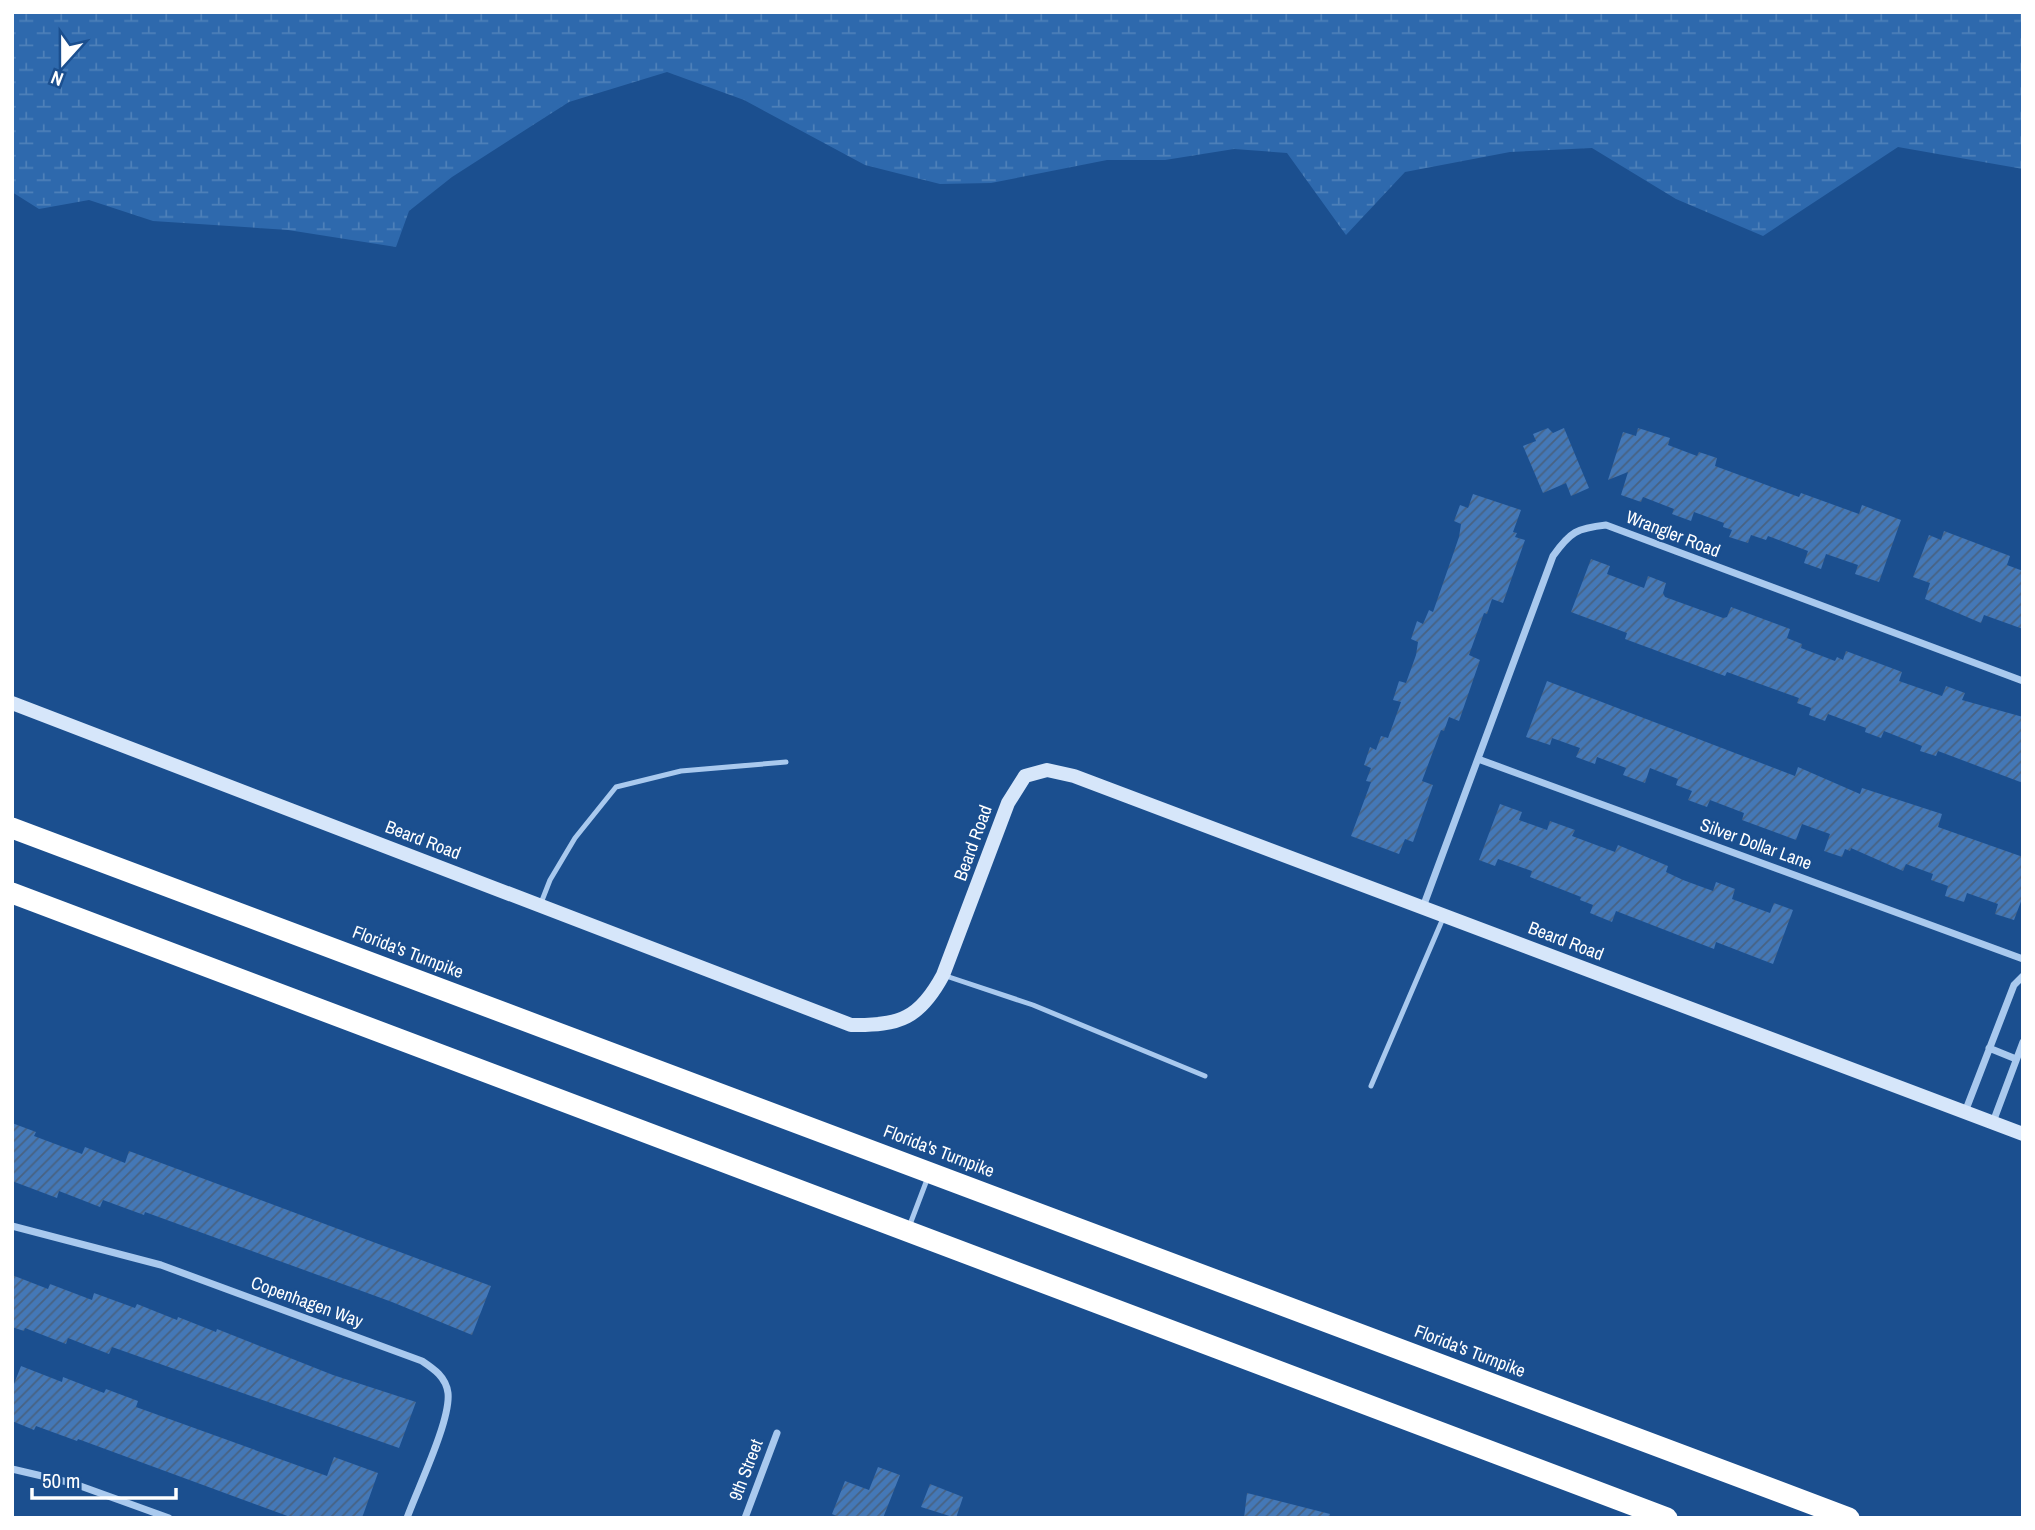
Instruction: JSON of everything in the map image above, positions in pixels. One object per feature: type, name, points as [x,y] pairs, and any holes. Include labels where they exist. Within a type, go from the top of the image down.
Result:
[{"type":"highway","name":"Florida's Turnpike","points":[[12,828],[1849,1518]]},
{"type":"highway","points":[[12,893],[1667,1518]]},
{"type":"street","name":"Wrangler Road","points":[[1423,908],[1553,556],[1567,537],[1582,528],[1606,525],[2023,681]]},
{"type":"street","name":"Beard Road","points":[[12,703],[851,1025],[873,1026],[907,1018],[929,1001],[943,975],[1008,803],[1025,776],[1047,770],[1074,776],[2023,1134]]},
{"type":"street","name":"Silver Dollar Lane","points":[[1478,759],[2023,959]]},
{"type":"street","points":[[1965,1112],[2014,985],[2023,976]]},
{"type":"street","points":[[1993,1123],[2023,1042]]},
{"type":"street","points":[[1989,1048],[2016,1059]]},
{"type":"street","name":"Copenhagen Way","points":[[12,1226],[161,1265],[422,1361],[440,1374],[448,1392],[447,1411],[407,1518]]},
{"type":"street","name":"9th Street","points":[[745,1518],[777,1433]]},
{"type":"street","points":[[12,1469],[72,1483],[169,1518]]},
{"type":"lane","points":[[540,906],[550,880],[575,838],[616,787],[681,771],[786,762]]},
{"type":"lane","points":[[1371,1086],[1444,916]]},
{"type":"lane","points":[[943,975],[1033,1005],[1205,1076]]},
{"type":"lane","points":[[908,1230],[930,1172]]},
{"type":"green space","points":[[12,12],[2023,12],[2023,169],[1898,147],[1763,236],[1676,199],[1592,148],[1510,152],[1405,172],[1346,235],[1287,153],[1234,149],[1165,160],[1107,160],[991,183],[940,184],[865,165],[744,100],[667,72],[569,102],[452,177],[409,211],[396,247],[288,230],[153,221],[89,200],[39,209],[12,192]]},
{"type":"building","points":[[1548,428],[1553,433],[1564,428],[1589,488],[1571,496],[1566,483],[1543,493],[1523,446],[1536,441],[1533,434]]},
{"type":"building","points":[[1638,428],[1670,438],[1668,445],[1697,456],[1699,452],[1717,458],[1715,466],[1799,497],[1801,493],[1859,514],[1862,505],[1901,520],[1879,582],[1855,574],[1858,565],[1826,554],[1821,569],[1804,563],[1808,551],[1768,536],[1766,540],[1751,535],[1748,543],[1729,537],[1732,530],[1723,527],[1724,523],[1694,512],[1691,521],[1672,514],[1674,509],[1643,497],[1641,502],[1621,495],[1628,472],[1608,480],[1623,432],[1636,436]]},
{"type":"building","points":[[1473,494],[1521,510],[1513,532],[1517,533],[1515,537],[1525,540],[1503,603],[1492,599],[1487,614],[1484,613],[1469,655],[1480,660],[1459,721],[1449,717],[1444,731],[1441,730],[1422,781],[1433,785],[1413,842],[1405,839],[1399,854],[1351,836],[1371,782],[1366,781],[1371,768],[1364,765],[1370,747],[1376,750],[1381,736],[1388,738],[1401,702],[1393,700],[1399,681],[1406,683],[1416,655],[1418,642],[1411,639],[1417,621],[1423,624],[1429,610],[1433,612],[1459,537],[1461,524],[1454,521],[1460,505],[1468,508]]},
{"type":"building","points":[[1944,531],[2010,556],[2007,565],[2023,571],[2023,629],[1984,615],[1981,623],[1925,599],[1930,583],[1913,577],[1929,535],[1941,540]]},
{"type":"building","points":[[1591,559],[1610,566],[1607,574],[1644,588],[1648,576],[1666,583],[1663,593],[1665,597],[1723,618],[1727,617],[1731,607],[1790,629],[1787,638],[1802,644],[1801,648],[1835,661],[1837,657],[1843,660],[1846,651],[1902,672],[1899,681],[1942,696],[1946,686],[1965,693],[1962,700],[2023,717],[2023,783],[1938,751],[1936,756],[1920,751],[1922,746],[1884,731],[1881,738],[1865,732],[1866,728],[1828,714],[1825,721],[1809,715],[1811,708],[1797,703],[1799,698],[1727,672],[1725,676],[1625,639],[1627,633],[1571,612]]},
{"type":"building","points":[[1547,681],[1795,776],[1798,767],[1860,794],[1862,788],[1942,814],[1938,827],[2023,857],[2023,896],[2014,920],[1995,914],[1998,904],[1967,893],[1964,902],[1945,896],[1948,886],[1931,880],[1933,874],[1906,864],[1903,871],[1851,848],[1850,851],[1845,849],[1842,857],[1824,851],[1830,834],[1802,824],[1796,840],[1742,820],[1744,813],[1710,800],[1707,807],[1688,800],[1692,791],[1676,785],[1678,779],[1650,768],[1645,783],[1623,775],[1626,768],[1597,757],[1595,764],[1576,757],[1580,748],[1552,738],[1550,745],[1526,737]]},
{"type":"building","points":[[1500,804],[1522,812],[1519,820],[1547,830],[1550,821],[1575,830],[1572,836],[1615,852],[1618,845],[1668,866],[1666,872],[1713,891],[1716,882],[1735,889],[1732,899],[1770,913],[1774,903],[1793,910],[1773,964],[1716,942],[1714,949],[1616,911],[1612,922],[1590,913],[1593,905],[1580,900],[1581,897],[1530,877],[1532,871],[1498,859],[1495,866],[1479,860]]},
{"type":"building","points":[[12,1123],[36,1132],[34,1136],[82,1154],[85,1147],[125,1163],[129,1151],[491,1286],[472,1335],[392,1302],[145,1212],[144,1215],[103,1200],[100,1207],[59,1191],[57,1198],[12,1181]]},
{"type":"building","points":[[12,1275],[48,1289],[50,1284],[92,1300],[94,1293],[135,1308],[137,1304],[177,1320],[178,1317],[216,1332],[217,1329],[333,1375],[416,1402],[399,1448],[112,1347],[109,1354],[68,1338],[66,1344],[25,1328],[24,1331],[12,1327]]},
{"type":"building","points":[[21,1366],[62,1382],[63,1377],[104,1393],[106,1389],[138,1401],[136,1407],[327,1476],[334,1457],[378,1473],[362,1518],[293,1518],[78,1439],[77,1441],[36,1426],[34,1430],[12,1421],[12,1389]]},
{"type":"building","points":[[878,1467],[900,1475],[883,1518],[841,1518],[832,1514],[845,1481],[869,1490]]},
{"type":"building","points":[[930,1484],[963,1497],[956,1518],[921,1507]]},
{"type":"building","points":[[1247,1493],[1330,1514],[1329,1518],[1244,1518]]}]
